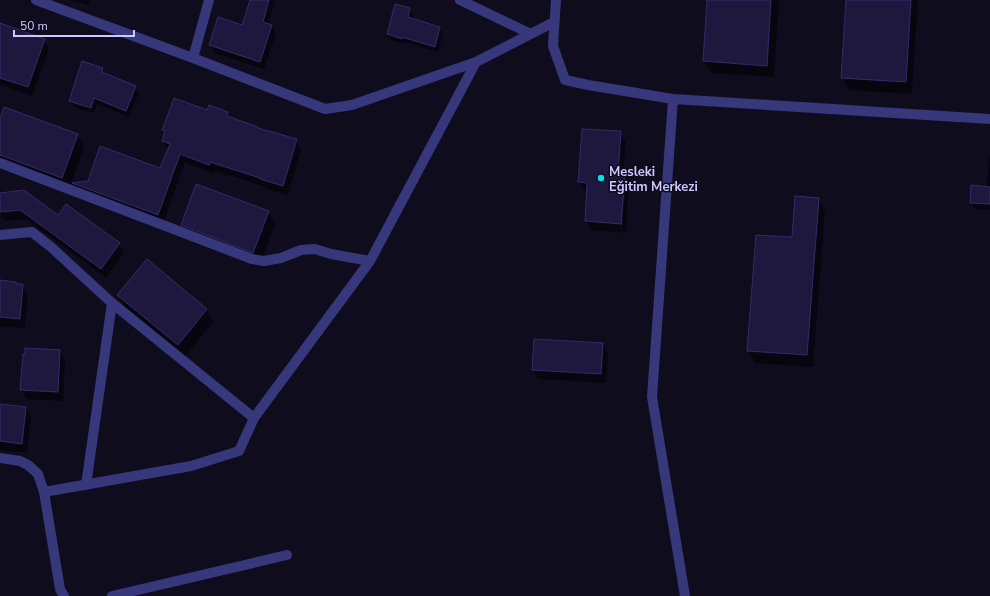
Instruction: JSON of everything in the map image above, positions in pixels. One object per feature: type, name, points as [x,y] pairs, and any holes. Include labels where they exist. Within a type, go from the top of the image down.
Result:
[{"type":"street","points":[[36,0],[325,109],[352,105],[476,62],[554,22]]},
{"type":"street","points":[[193,58],[209,0]]},
{"type":"street","points":[[460,0],[531,34]]},
{"type":"street","points":[[556,0],[553,46],[565,80],[673,99],[990,119]]},
{"type":"street","points":[[44,492],[192,466],[239,450],[254,418],[370,261],[476,62]]},
{"type":"street","points":[[673,99],[652,397],[685,596]]},
{"type":"street","points":[[0,163],[252,259],[264,261],[281,258],[301,250],[315,249],[331,254],[370,261]]},
{"type":"street","points":[[0,235],[32,232],[51,247],[112,303],[254,418]]},
{"type":"street","points":[[86,485],[112,303]]},
{"type":"street","points":[[0,458],[20,461],[28,465],[38,474],[44,492],[60,589],[64,596]]},
{"type":"street","points":[[112,596],[287,555]]},
{"type":"building","points":[[250,0],[269,0],[263,22],[272,25],[260,62],[209,45],[218,17],[242,25]]},
{"type":"building","points":[[707,0],[771,0],[767,66],[703,61]]},
{"type":"building","points":[[846,0],[911,0],[906,82],[841,78]]},
{"type":"building","points":[[395,4],[410,8],[408,17],[440,27],[435,47],[387,34]]},
{"type":"building","points":[[0,23],[45,39],[28,87],[0,78]]},
{"type":"building","points":[[82,61],[103,68],[102,72],[136,86],[126,111],[94,98],[91,108],[69,101]]},
{"type":"building","points":[[174,98],[207,110],[209,105],[228,112],[227,116],[258,128],[297,139],[283,186],[210,162],[209,165],[180,154],[158,215],[72,183],[88,181],[100,146],[160,168],[170,144],[162,141],[165,131],[162,130]]},
{"type":"building","points":[[4,107],[78,134],[62,178],[0,155],[0,119]]},
{"type":"building","name":"Mesleki Eğitim Merkezi","points":[[582,129],[621,131],[618,174],[625,174],[621,224],[585,221],[587,183],[578,182]]},
{"type":"building","points":[[196,184],[269,211],[253,253],[181,225]]},
{"type":"building","points":[[971,185],[990,187],[990,204],[970,203]]},
{"type":"building","points":[[24,190],[58,215],[66,204],[120,243],[101,269],[20,210],[0,212],[0,193]]},
{"type":"building","points":[[795,196],[819,198],[807,355],[747,351],[756,235],[792,237]]},
{"type":"building","points":[[147,259],[207,309],[178,345],[117,295]]},
{"type":"building","points":[[0,280],[23,284],[20,319],[0,317]]},
{"type":"building","points":[[534,339],[603,343],[601,374],[532,370]]},
{"type":"building","points":[[25,348],[60,350],[58,392],[20,390],[23,354],[25,354]]},
{"type":"building","points":[[0,404],[26,407],[22,444],[0,441]]},
{"type":"place","name":"Mesleki Eğitim Merkezi","points":[[601,178]]}]
